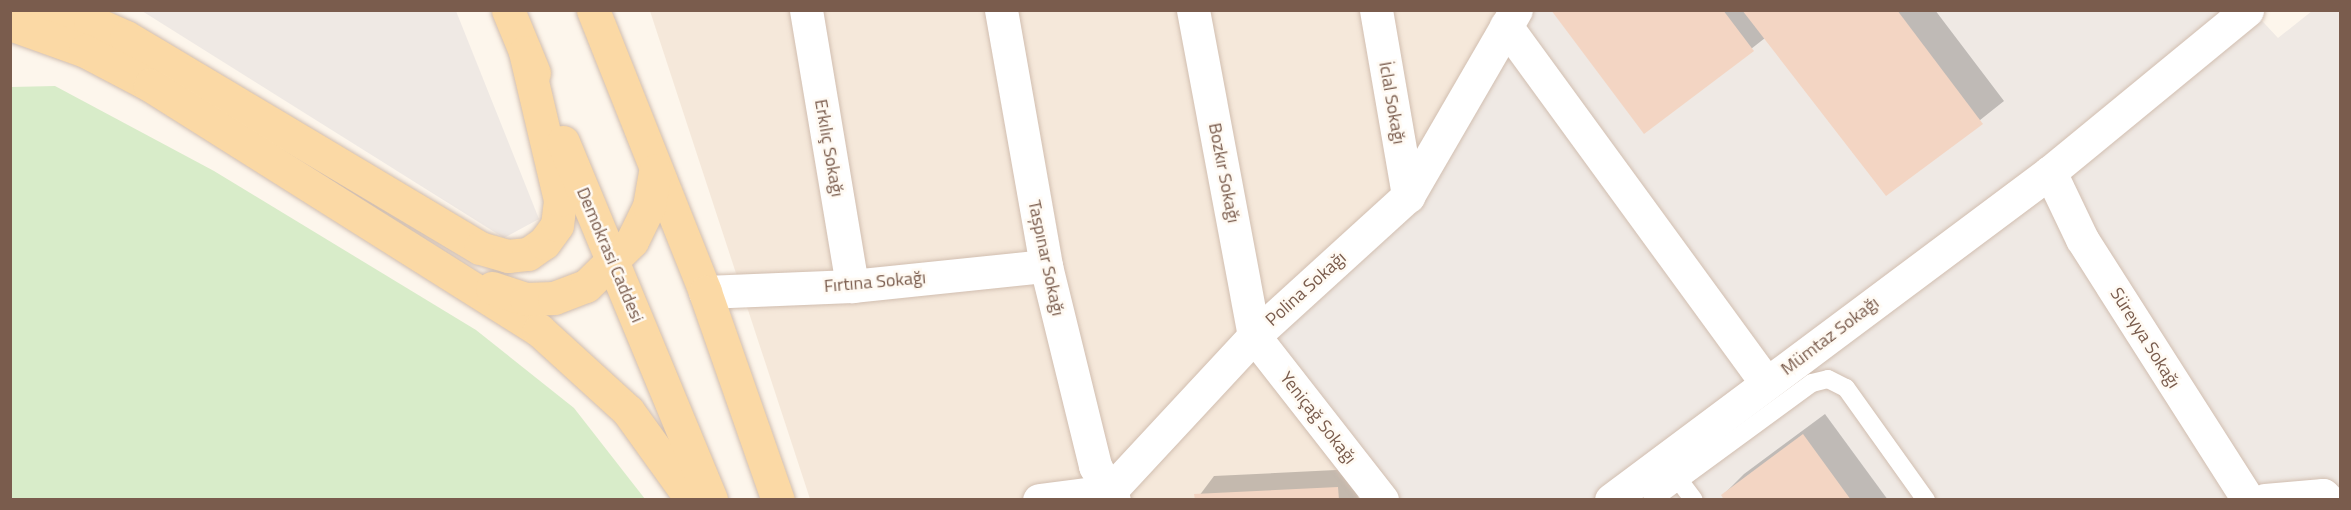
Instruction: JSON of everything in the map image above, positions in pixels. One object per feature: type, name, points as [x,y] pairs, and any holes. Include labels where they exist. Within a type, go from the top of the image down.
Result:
[{"type":"main road","name":"Demokrasi Caddesi","points":[[508,10],[711,500]]},
{"type":"main road","points":[[593,10],[655,171],[705,292],[778,500]]},
{"type":"main road","points":[[10,15],[90,21],[126,37],[480,248],[508,256],[528,254],[544,243],[557,225],[560,200],[525,52]]},
{"type":"main road","points":[[10,24],[85,51],[150,85],[464,279],[585,367],[628,411],[692,500]]},
{"type":"main road","points":[[464,279],[526,299],[554,298],[586,286],[613,264],[632,242],[650,206],[655,171]]},
{"type":"street","name":"Erkılıç Sokağı","points":[[806,10],[852,286]]},
{"type":"street","name":"Taşpınar Sokağı","points":[[1001,10],[1046,267],[1095,466],[1112,495]]},
{"type":"street","name":"Bozkır Sokağı","points":[[1193,10],[1254,336]]},
{"type":"street","name":"İclal Sokağı","points":[[1376,10],[1408,196]]},
{"type":"street","name":"Mümtaz Sokağı","points":[[1611,500],[1672,470],[1766,383],[2050,172],[2247,10]]},
{"type":"street","name":"Polina Sokağı","points":[[1112,495],[1254,336],[1408,196],[1511,18]]},
{"type":"street","points":[[1511,18],[1766,383]]},
{"type":"street","name":"Süreyya Sokağı","points":[[2050,172],[2082,239],[2248,500]]},
{"type":"street","name":"Fırtına Sokağı","points":[[705,292],[852,286],[1046,267]]},
{"type":"street","name":"Yeniçağ Sokağı","points":[[1254,336],[1382,500]]},
{"type":"street","points":[[1039,500],[1112,495]]},
{"type":"street","points":[[2265,500],[2323,495],[2328,500]]},
{"type":"lane","points":[[1652,500],[1672,470],[1812,382],[1828,379],[1846,388],[1926,500]]},
{"type":"lane","points":[[1672,470],[1694,500]]},
{"type":"shaded area","points":[[2252,10],[2278,38],[2312,11],[2340,11],[2340,499],[1366,499],[1239,335],[1400,186],[1509,11]]},
{"type":"shaded area","points":[[142,11],[456,11],[539,219],[504,238]]},
{"type":"shaded area","points":[[650,11],[1509,11],[1366,499],[810,499]]},
{"type":"green space","points":[[55,86],[214,171],[476,330],[574,408],[645,499],[11,499],[11,87]]},
{"type":"building","points":[[1551,10],[1723,10],[1754,51],[1644,134]]},
{"type":"building","points":[[1742,10],[1897,10],[1983,124],[1886,196]]},
{"type":"building","points":[[1803,434],[1851,500],[1724,500],[1721,495]]},
{"type":"building","points":[[1338,487],[1339,500],[1195,500],[1194,494]]}]
